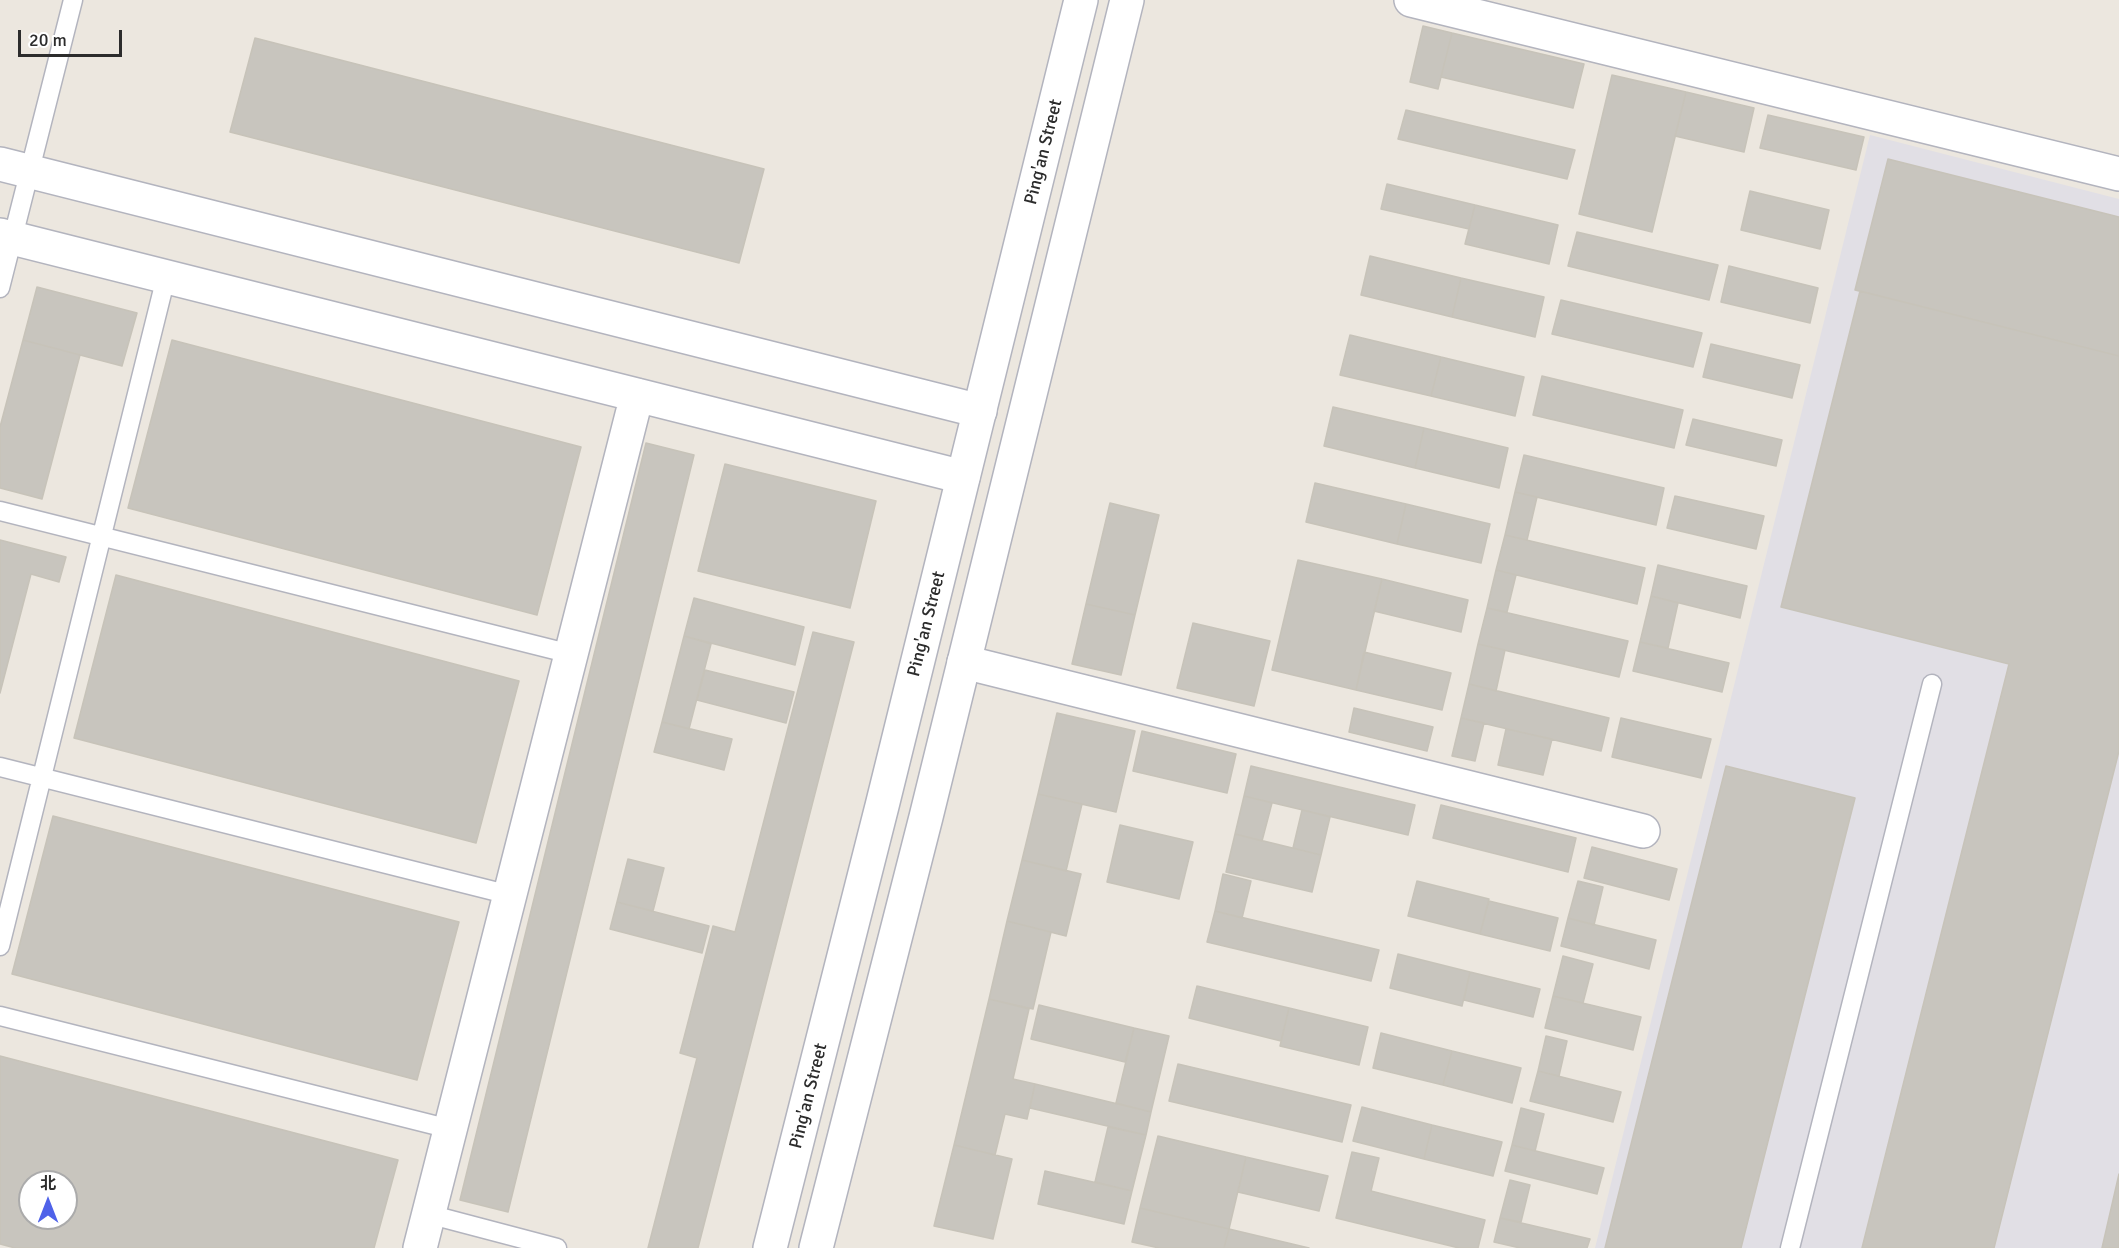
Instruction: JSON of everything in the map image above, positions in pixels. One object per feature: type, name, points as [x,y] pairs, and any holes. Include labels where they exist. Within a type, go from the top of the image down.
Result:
[{"type":"street","name":"Ping'an Street","points":[[771,1248],[1081,0]]},
{"type":"street","points":[[816,1248],[964,662],[1127,0]]},
{"type":"street","points":[[1411,0],[2119,174]]},
{"type":"street","points":[[15,168],[980,411]]},
{"type":"street","points":[[6,237],[963,477]]},
{"type":"street","points":[[420,1248],[637,395]]},
{"type":"street","points":[[964,662],[1643,831]]},
{"type":"lane","points":[[0,288],[15,168],[73,0]]},
{"type":"lane","points":[[0,946],[166,277]]},
{"type":"lane","points":[[0,511],[571,654]]},
{"type":"lane","points":[[1790,1248],[1932,684]]},
{"type":"lane","points":[[0,767],[510,895]]},
{"type":"lane","points":[[0,1016],[450,1129]]},
{"type":"lane","points":[[428,1214],[557,1248]]},
{"type":"shaded area","points":[[1870,135],[2119,199],[2119,1248],[1595,1248]]},
{"type":"building","points":[[1423,26],[1452,33],[1438,89],[1410,82]]},
{"type":"building","points":[[1452,33],[1584,64],[1573,108],[1441,77]]},
{"type":"building","points":[[255,38],[764,169],[739,263],[230,132]]},
{"type":"building","points":[[1612,75],[1686,92],[1652,232],[1579,214]]},
{"type":"building","points":[[1686,92],[1754,108],[1744,152],[1675,136]]},
{"type":"building","points":[[1406,110],[1575,150],[1567,179],[1398,139]]},
{"type":"building","points":[[1768,115],[1864,137],[1856,170],[1760,148]]},
{"type":"building","points":[[1888,159],[2119,217],[2119,356],[1855,290]]},
{"type":"building","points":[[1387,184],[1475,205],[1469,229],[1381,209]]},
{"type":"building","points":[[1750,191],[1829,210],[1820,249],[1741,230]]},
{"type":"building","points":[[1475,205],[1558,225],[1549,264],[1465,244]]},
{"type":"building","points":[[1577,232],[1718,265],[1709,300],[1568,266]]},
{"type":"building","points":[[1370,256],[1461,278],[1452,317],[1361,295]]},
{"type":"building","points":[[1729,266],[1818,288],[1810,323],[1721,302]]},
{"type":"building","points":[[1461,278],[1544,297],[1535,337],[1452,317]]},
{"type":"building","points":[[37,287],[137,313],[122,366],[23,340]]},
{"type":"building","points":[[1860,291],[2119,356],[2119,751],[1994,1248],[1862,1248],[2009,664],[1781,607]]},
{"type":"building","points":[[1561,300],[1702,333],[1693,367],[1552,334]]},
{"type":"building","points":[[1350,335],[1441,357],[1431,396],[1340,375]]},
{"type":"building","points":[[23,340],[80,355],[42,499],[0,488],[0,427]]},
{"type":"building","points":[[172,340],[581,447],[537,615],[128,508]]},
{"type":"building","points":[[1711,344],[1800,365],[1792,398],[1703,377]]},
{"type":"building","points":[[1441,357],[1524,377],[1515,416],[1431,396]]},
{"type":"building","points":[[1542,376],[1683,410],[1674,448],[1533,415]]},
{"type":"building","points":[[1333,407],[1424,428],[1415,468],[1324,446]]},
{"type":"building","points":[[1693,419],[1782,440],[1776,466],[1686,445]]},
{"type":"building","points":[[1424,428],[1508,448],[1499,488],[1415,468]]},
{"type":"building","points":[[646,443],[694,455],[508,1212],[460,1200]]},
{"type":"building","points":[[1524,455],[1664,488],[1656,525],[1515,492]]},
{"type":"building","points":[[725,464],[876,501],[850,608],[698,571]]},
{"type":"building","points":[[1315,483],[1406,504],[1397,544],[1306,522]]},
{"type":"building","points":[[1515,492],[1537,497],[1527,540],[1505,535]]},
{"type":"building","points":[[1675,496],[1764,516],[1756,549],[1667,528]]},
{"type":"building","points":[[1110,503],[1159,515],[1135,615],[1086,604]]},
{"type":"building","points":[[1406,504],[1490,524],[1481,563],[1397,544]]},
{"type":"building","points":[[1505,535],[1645,568],[1637,604],[1496,570]]},
{"type":"building","points":[[0,540],[66,557],[59,582],[31,574],[0,693]]},
{"type":"building","points":[[1298,560],[1382,579],[1356,690],[1272,670]]},
{"type":"building","points":[[1658,565],[1747,586],[1740,618],[1651,596]]},
{"type":"building","points":[[1496,570],[1516,575],[1507,612],[1487,608]]},
{"type":"building","points":[[116,575],[519,681],[476,843],[74,738]]},
{"type":"building","points":[[1382,579],[1468,600],[1461,632],[1374,611]]},
{"type":"building","points":[[1651,596],[1678,603],[1668,648],[1640,642]]},
{"type":"building","points":[[694,598],[804,627],[795,665],[684,636]]},
{"type":"building","points":[[1086,604],[1135,615],[1121,675],[1072,664]]},
{"type":"building","points":[[1487,608],[1628,641],[1619,677],[1478,644]]},
{"type":"building","points":[[1193,623],[1270,641],[1254,706],[1177,688]]},
{"type":"building","points":[[813,632],[854,642],[698,1248],[648,1248],[697,1058],[680,1053],[713,926],[735,932]]},
{"type":"building","points":[[684,636],[711,644],[689,729],[662,722]]},
{"type":"building","points":[[1640,642],[1729,663],[1722,692],[1633,671]]},
{"type":"building","points":[[1478,644],[1505,650],[1496,691],[1469,684]]},
{"type":"building","points":[[1364,652],[1451,673],[1442,710],[1356,690]]},
{"type":"building","points":[[705,670],[794,692],[786,723],[697,700]]},
{"type":"building","points":[[1469,684],[1609,718],[1601,751],[1461,718]]},
{"type":"building","points":[[1354,708],[1433,727],[1427,751],[1349,732]]},
{"type":"building","points":[[1057,713],[1135,731],[1116,812],[1038,794]]},
{"type":"building","points":[[1461,718],[1484,723],[1475,761],[1452,756]]},
{"type":"building","points":[[1621,718],[1711,739],[1701,778],[1612,757]]},
{"type":"building","points":[[662,722],[732,739],[724,770],[654,752]]},
{"type":"building","points":[[1506,729],[1552,739],[1543,775],[1498,765]]},
{"type":"building","points":[[1142,731],[1236,754],[1227,793],[1133,771]]},
{"type":"building","points":[[1251,766],[1415,805],[1408,835],[1244,796]]},
{"type":"building","points":[[1726,766],[1855,798],[1741,1248],[1605,1248]]},
{"type":"building","points":[[1038,794],[1082,804],[1066,871],[1022,860]]},
{"type":"building","points":[[1244,796],[1272,803],[1262,841],[1235,834]]},
{"type":"building","points":[[1441,805],[1576,838],[1568,872],[1433,838]]},
{"type":"building","points":[[1302,810],[1330,817],[1321,855],[1293,848]]},
{"type":"building","points":[[53,816],[459,922],[417,1080],[12,974]]},
{"type":"building","points":[[1120,825],[1193,842],[1179,899],[1107,882]]},
{"type":"building","points":[[1235,834],[1321,855],[1312,892],[1226,872]]},
{"type":"building","points":[[1592,847],[1677,869],[1669,900],[1584,878]]},
{"type":"building","points":[[628,859],[664,868],[653,911],[617,902]]},
{"type":"building","points":[[1022,860],[1081,874],[1066,936],[1007,921]]},
{"type":"building","points":[[1223,874],[1251,881],[1242,918],[1215,911]]},
{"type":"building","points":[[1417,881],[1489,899],[1480,934],[1408,916]]},
{"type":"building","points":[[1578,881],[1603,887],[1594,925],[1568,918]]},
{"type":"building","points":[[1489,901],[1558,918],[1550,951],[1480,934]]},
{"type":"building","points":[[617,902],[709,926],[702,953],[610,929]]},
{"type":"building","points":[[1215,911],[1379,950],[1371,981],[1207,942]]},
{"type":"building","points":[[1568,918],[1656,940],[1649,969],[1561,946]]},
{"type":"building","points":[[1007,921],[1051,932],[1033,1009],[989,999]]},
{"type":"building","points":[[1398,954],[1470,972],[1462,1006],[1390,988]]},
{"type":"building","points":[[1563,956],[1593,964],[1583,1003],[1553,996]]},
{"type":"building","points":[[1470,972],[1540,989],[1533,1017],[1464,1000]]},
{"type":"building","points":[[1197,986],[1289,1008],[1281,1041],[1189,1018]]},
{"type":"building","points":[[1553,996],[1641,1017],[1633,1050],[1545,1028]]},
{"type":"building","points":[[989,999],[1029,1009],[1013,1079],[1035,1084],[1027,1119],[1005,1114],[995,1155],[954,1145]]},
{"type":"building","points":[[1039,1005],[1134,1028],[1125,1062],[1031,1039]]},
{"type":"building","points":[[1289,1008],[1368,1027],[1359,1065],[1280,1046]]},
{"type":"building","points":[[1134,1028],[1169,1036],[1151,1112],[1116,1103]]},
{"type":"building","points":[[1381,1033],[1452,1051],[1443,1085],[1373,1068]]},
{"type":"building","points":[[1546,1036],[1567,1041],[1559,1076],[1538,1071]]},
{"type":"building","points":[[1452,1051],[1521,1068],[1512,1103],[1443,1085]]},
{"type":"building","points":[[0,1056],[398,1160],[374,1248],[15,1248],[0,1244]]},
{"type":"building","points":[[1178,1064],[1351,1105],[1342,1142],[1169,1101]]},
{"type":"building","points":[[1538,1071],[1621,1092],[1613,1122],[1530,1101]]},
{"type":"building","points":[[1035,1084],[1151,1112],[1146,1135],[1030,1108]]},
{"type":"building","points":[[1362,1107],[1432,1125],[1424,1159],[1353,1141]]},
{"type":"building","points":[[1521,1108],[1544,1114],[1535,1151],[1512,1145]]},
{"type":"building","points":[[1432,1125],[1502,1142],[1493,1176],[1424,1159]]},
{"type":"building","points":[[1108,1127],[1146,1135],[1132,1191],[1095,1182]]},
{"type":"building","points":[[1158,1136],[1246,1157],[1229,1229],[1140,1208]]},
{"type":"building","points":[[954,1145],[1012,1159],[993,1239],[934,1226]]},
{"type":"building","points":[[1512,1145],[1604,1168],[1597,1194],[1505,1171]]},
{"type":"building","points":[[1352,1152],[1379,1158],[1371,1191],[1485,1220],[1478,1248],[1459,1248],[1336,1218]]},
{"type":"building","points":[[1246,1157],[1328,1176],[1319,1211],[1238,1192]]},
{"type":"building","points":[[1045,1171],[1132,1191],[1124,1224],[1038,1204]]},
{"type":"building","points":[[2119,1174],[2119,1248],[2102,1248]]},
{"type":"building","points":[[1510,1180],[1530,1185],[1521,1222],[1500,1218]]},
{"type":"building","points":[[1140,1208],[1229,1229],[1224,1248],[1159,1248],[1132,1242]]},
{"type":"building","points":[[1500,1218],[1590,1239],[1587,1248],[1520,1248],[1494,1242]]},
{"type":"building","points":[[1229,1229],[1309,1248],[1224,1248]]}]
